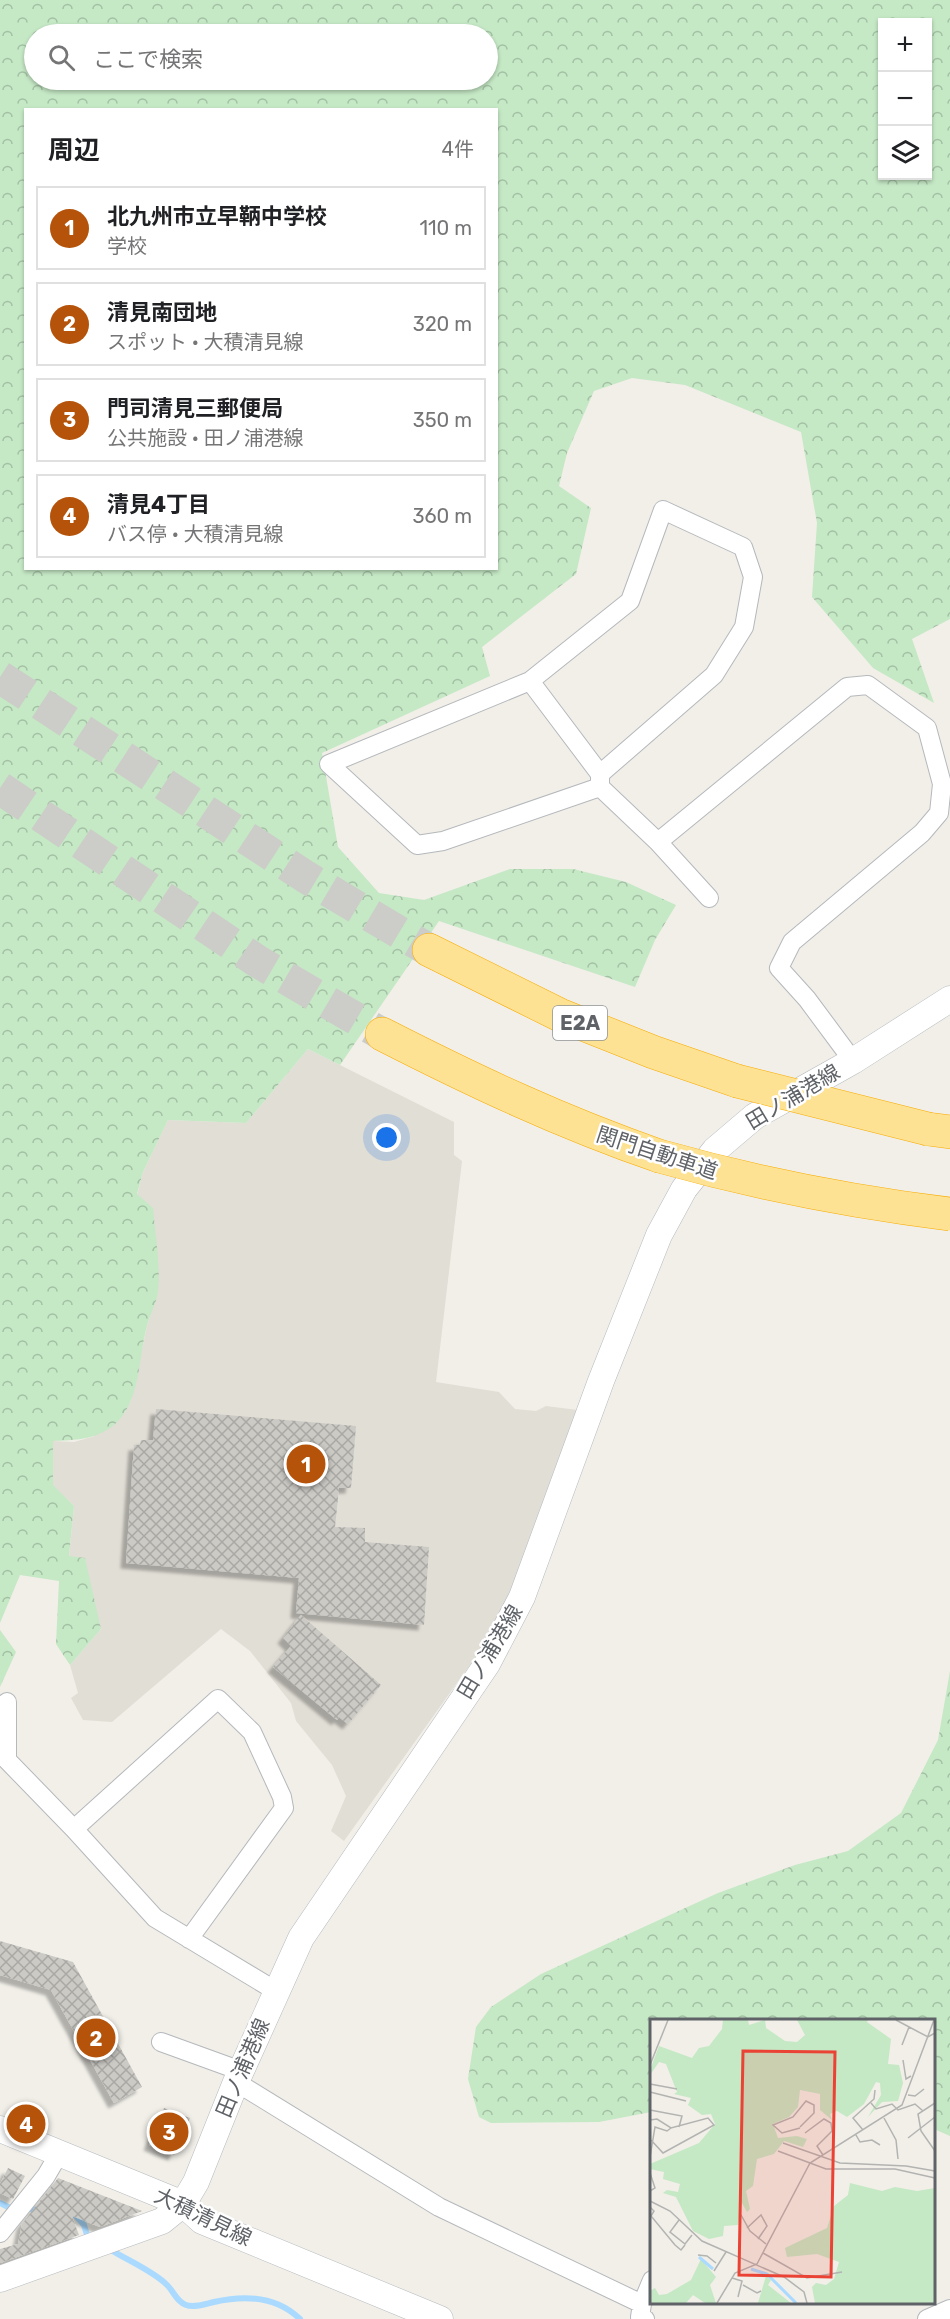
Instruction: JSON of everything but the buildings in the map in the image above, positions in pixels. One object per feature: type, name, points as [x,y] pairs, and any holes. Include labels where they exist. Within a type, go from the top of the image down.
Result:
[{"type":"highway","name":"E2A","points":[[429,950],[560,1015],[653,1052],[737,1081],[939,1130]]},
{"type":"highway","name":"関門自動車道","points":[[382,1034],[498,1093],[581,1129],[659,1156],[739,1179],[811,1194],[950,1214]]},
{"type":"main road","name":"田ノ浦港線","points":[[0,2278],[162,2221],[183,2204],[196,2182],[238,2076],[302,1938],[487,1664],[522,1597],[609,1360],[659,1235],[684,1189],[715,1150],[755,1116],[853,1061],[950,999]]},
{"type":"main road","name":"大積清見線","points":[[0,2129],[183,2204],[202,2221],[440,2319]]},
{"type":"street","points":[[663,510],[743,547],[753,578],[744,627],[714,675],[600,780],[443,841],[417,845],[329,764],[530,681],[630,601],[663,510]]},
{"type":"street","points":[[530,681],[600,780],[709,898]]},
{"type":"street","points":[[658,842],[847,687],[868,685],[927,728],[942,784],[939,813],[922,833],[792,942],[779,968],[807,999],[853,1061]]},
{"type":"street","points":[[74,1828],[218,1699],[252,1732],[282,1797],[284,1808],[195,1927],[189,1939]]},
{"type":"street","points":[[7,1702],[7,1760],[74,1828],[155,1918],[276,1991]]},
{"type":"street","points":[[161,2042],[238,2076],[438,2207],[641,2315],[650,2284]]},
{"type":"street","points":[[0,2233],[46,2176],[60,2152]]},
{"type":"street","points":[[927,2319],[950,2309]]},
{"type":"shaded area","points":[[308,1049],[454,1122],[454,1155],[462,1161],[436,1382],[499,1392],[515,1409],[536,1411],[546,1406],[578,1410],[514,1586],[487,1641],[344,1841],[331,1831],[346,1796],[332,1765],[296,1721],[291,1703],[250,1651],[221,1629],[112,1722],[83,1720],[71,1698],[78,1693],[70,1665],[101,1629],[69,1557],[74,1506],[53,1486],[53,1441],[74,1442],[95,1436],[113,1425],[125,1412],[131,1400],[147,1326],[158,1290],[137,1195],[143,1172],[168,1120],[246,1123]]},
{"type":"green space","points":[[0,0],[950,0],[950,619],[912,639],[934,703],[873,668],[812,597],[817,523],[801,432],[685,385],[632,378],[594,391],[567,453],[559,486],[591,508],[576,574],[482,647],[490,676],[322,753],[338,847],[379,893],[424,900],[510,869],[573,869],[626,882],[676,905],[655,940],[635,987],[439,921],[340,1065],[308,1049],[246,1123],[168,1120],[143,1172],[137,1194],[153,1208],[159,1282],[144,1338],[134,1392],[123,1415],[107,1430],[85,1438],[53,1441],[53,1485],[74,1506],[69,1556],[85,1558],[101,1629],[70,1665],[56,1644],[59,1581],[20,1575],[0,1623]]},
{"type":"green space","points":[[0,1630],[16,1652],[0,1687]]},
{"type":"green space","points":[[950,1671],[950,2136],[935,2129],[935,2019],[650,2019],[650,2112],[599,2122],[491,2123],[479,2117],[468,2079],[476,2027],[491,2007],[541,1974],[718,1893],[795,1865],[848,1851],[901,1813],[938,1740]]},
{"type":"waterway","points":[[0,2203],[8,2207],[40,2210]]},
{"type":"waterway","points":[[76,2216],[84,2225],[87,2235],[92,2238]]},
{"type":"waterway","points":[[108,2248],[161,2280],[180,2302],[186,2305],[196,2306],[237,2298],[259,2299],[281,2306],[300,2319]]},
{"type":"tunnel","points":[[0,677],[306,877],[429,950]]},
{"type":"tunnel","points":[[0,788],[257,961],[382,1034]]},
{"type":"place","name":"北九州市立早鞆中学校","points":[[306,1464]]},
{"type":"place","name":"清見南団地","points":[[96,2038]]},
{"type":"place","name":"清見4丁目","points":[[26,2124]]},
{"type":"place","name":"門司清見三郵便局","points":[[169,2132]]}]
